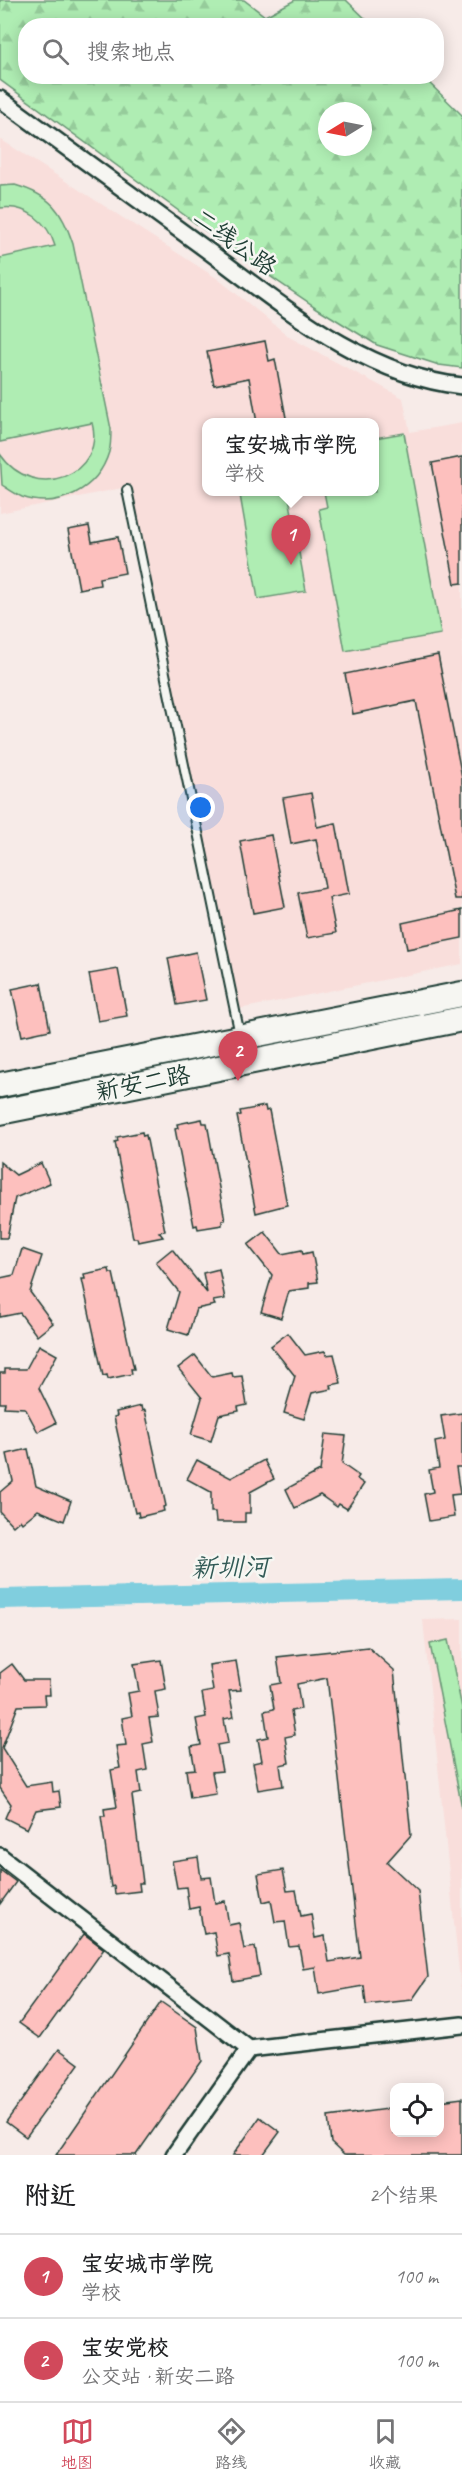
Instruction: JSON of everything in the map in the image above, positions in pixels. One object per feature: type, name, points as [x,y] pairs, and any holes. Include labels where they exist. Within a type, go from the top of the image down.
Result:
[{"type":"main road","name":"新安二路","points":[[0,1085],[462,994]]},
{"type":"main road","name":"新安二路","points":[[0,1112],[462,1019]]},
{"type":"street","name":"二线公路","points":[[0,99],[316,328],[379,363],[420,378],[462,386]]},
{"type":"street","points":[[0,1856],[249,2049],[462,2025]]},
{"type":"street","points":[[174,2155],[249,2049]]},
{"type":"lane","points":[[127,490],[241,1038]]},
{"type":"shaded area","points":[[0,139],[218,279],[291,338],[403,398],[410,432],[462,423],[462,964],[239,1009],[132,486],[0,513]]},
{"type":"shaded area","points":[[462,1619],[462,1989],[461,1990],[423,1620]]},
{"type":"green space","points":[[0,0],[244,0],[265,16],[295,0],[346,0],[365,18],[18,18],[18,84],[430,84],[462,115],[462,368],[439,365],[377,345],[243,258],[0,80]]},
{"type":"green space","points":[[15,185],[46,199],[59,213],[69,232],[111,429],[109,452],[96,476],[75,493],[49,501],[22,497],[2,485],[0,454],[15,469],[31,478],[48,480],[64,476],[78,468],[88,456],[94,441],[92,423],[0,442],[0,258],[55,246],[47,229],[35,216],[19,209],[0,208],[0,186]]},
{"type":"green space","points":[[404,433],[441,634],[345,651],[319,509],[327,507],[325,496],[379,496],[379,437]]},
{"type":"green space","points":[[240,496],[289,496],[306,591],[258,599]]},
{"type":"green space","points":[[448,1640],[462,1708],[462,1808],[430,1644]]},
{"type":"building","points":[[265,341],[269,361],[275,359],[286,418],[256,418],[249,378],[214,385],[207,352]]},
{"type":"building","points":[[462,457],[462,583],[455,584],[432,463]]},
{"type":"building","points":[[89,526],[92,542],[118,537],[125,573],[99,578],[100,585],[79,589],[68,530]]},
{"type":"building","points":[[438,655],[462,777],[462,899],[455,899],[416,701],[353,714],[345,674]]},
{"type":"building","points":[[311,793],[317,827],[336,823],[349,894],[329,898],[336,933],[307,938],[298,893],[325,888],[316,839],[291,844],[283,798]]},
{"type":"building","points":[[271,835],[285,907],[253,913],[240,841]]},
{"type":"building","points":[[462,910],[462,938],[407,949],[402,923]]},
{"type":"building","points":[[196,952],[206,1000],[177,1005],[168,958]]},
{"type":"building","points":[[118,969],[127,1016],[98,1021],[89,974]]},
{"type":"building","points":[[41,983],[50,1030],[22,1036],[12,989]]},
{"type":"building","points":[[265,1106],[266,1111],[269,1110],[287,1205],[256,1213],[237,1116],[241,1115],[240,1111]]},
{"type":"building","points":[[202,1119],[203,1123],[207,1123],[225,1220],[222,1220],[222,1225],[198,1229],[197,1225],[194,1226],[175,1129],[178,1128],[177,1124]]},
{"type":"building","points":[[142,1132],[143,1136],[146,1135],[165,1231],[159,1232],[163,1237],[138,1242],[137,1238],[133,1238],[115,1142],[118,1141],[117,1137]]},
{"type":"building","points":[[0,1162],[16,1175],[41,1163],[50,1183],[15,1198],[7,1238],[0,1238]]},
{"type":"building","points":[[265,1232],[282,1254],[302,1250],[303,1254],[312,1252],[318,1282],[309,1283],[309,1288],[289,1291],[281,1318],[261,1312],[272,1275],[248,1245]]},
{"type":"building","points":[[22,1249],[42,1256],[30,1292],[53,1323],[37,1336],[20,1313],[0,1317],[0,1278],[14,1275]]},
{"type":"building","points":[[172,1249],[207,1293],[203,1273],[219,1269],[225,1299],[213,1301],[215,1305],[196,1309],[188,1335],[168,1329],[179,1292],[156,1262]]},
{"type":"building","points":[[109,1269],[110,1273],[113,1273],[134,1369],[131,1369],[132,1374],[108,1379],[107,1375],[103,1376],[82,1279],[85,1279],[84,1274]]},
{"type":"building","points":[[288,1333],[305,1355],[325,1351],[326,1355],[334,1354],[341,1383],[331,1385],[332,1389],[312,1393],[304,1419],[284,1413],[295,1376],[271,1346]]},
{"type":"building","points":[[39,1345],[57,1355],[39,1388],[56,1423],[38,1432],[25,1408],[4,1407],[5,1403],[0,1403],[0,1373],[5,1373],[5,1369],[26,1369]]},
{"type":"building","points":[[195,1355],[212,1377],[232,1373],[233,1377],[242,1376],[247,1405],[238,1407],[239,1411],[219,1415],[211,1441],[191,1435],[202,1398],[178,1368]]},
{"type":"building","points":[[141,1406],[142,1411],[145,1410],[166,1506],[163,1507],[164,1511],[139,1517],[138,1512],[135,1513],[114,1417],[117,1416],[116,1412]]},
{"type":"building","points":[[462,1413],[462,1467],[456,1467],[460,1494],[451,1495],[454,1517],[429,1521],[424,1494],[433,1492],[429,1470],[439,1468],[435,1442],[445,1440],[441,1416]]},
{"type":"building","points":[[325,1434],[346,1436],[342,1464],[359,1476],[357,1479],[364,1484],[347,1509],[339,1504],[337,1507],[320,1495],[295,1508],[286,1489],[320,1471]]},
{"type":"building","points":[[28,1449],[36,1486],[71,1501],[64,1521],[38,1510],[22,1523],[20,1520],[13,1526],[0,1512],[0,1492],[13,1481],[7,1454]]},
{"type":"building","points":[[197,1460],[231,1478],[264,1460],[274,1479],[250,1492],[250,1513],[245,1513],[245,1522],[216,1522],[215,1512],[211,1512],[211,1492],[187,1479]]},
{"type":"building","points":[[368,1647],[394,1670],[411,1835],[387,1862],[418,1891],[428,1977],[412,2000],[366,2005],[364,1986],[319,1994],[315,1967],[303,1969],[299,1946],[289,1947],[285,1921],[275,1922],[271,1900],[263,1902],[258,1874],[283,1870],[287,1891],[296,1890],[301,1916],[311,1914],[315,1938],[325,1936],[329,1962],[360,1957],[327,1678],[297,1684],[301,1709],[291,1711],[295,1735],[285,1737],[289,1763],[280,1765],[283,1786],[258,1790],[253,1763],[262,1761],[258,1739],[268,1737],[264,1711],[274,1709],[270,1685],[281,1683],[277,1657]]},
{"type":"building","points":[[161,1660],[166,1689],[155,1691],[159,1717],[149,1718],[153,1742],[143,1744],[147,1770],[138,1772],[141,1793],[132,1795],[143,1883],[139,1883],[140,1891],[115,1894],[114,1886],[111,1887],[101,1816],[105,1816],[104,1809],[117,1807],[111,1770],[120,1768],[116,1746],[126,1745],[122,1718],[132,1716],[128,1693],[139,1691],[134,1664]]},
{"type":"building","points":[[236,1661],[241,1690],[229,1691],[234,1717],[224,1719],[228,1743],[217,1745],[222,1771],[212,1772],[216,1794],[190,1798],[186,1770],[195,1769],[191,1747],[201,1745],[196,1719],[206,1717],[202,1693],[213,1691],[209,1665]]},
{"type":"building","points":[[12,1664],[24,1680],[49,1680],[50,1695],[44,1695],[45,1705],[18,1706],[2,1748],[26,1786],[52,1782],[53,1792],[59,1791],[61,1807],[36,1810],[27,1829],[5,1818],[11,1804],[0,1788],[0,1673]]},
{"type":"building","points":[[198,1857],[201,1878],[211,1877],[215,1903],[225,1901],[229,1925],[239,1923],[244,1949],[255,1947],[260,1976],[233,1981],[229,1954],[218,1956],[214,1932],[204,1934],[199,1907],[189,1909],[186,1887],[177,1888],[172,1861]]},
{"type":"building","points":[[0,1870],[16,1882],[0,1904]]},
{"type":"building","points":[[84,1934],[104,1949],[40,2038],[19,2023]]},
{"type":"building","points":[[161,2002],[197,2027],[202,2061],[136,2155],[56,2155]]},
{"type":"building","points":[[59,2049],[79,2064],[26,2137],[6,2122]]},
{"type":"building","points":[[462,2098],[462,2155],[344,2155],[331,2143],[328,2117],[390,2109],[390,2137],[444,2137],[444,2100]]},
{"type":"building","points":[[260,2117],[280,2132],[263,2155],[233,2155]]},
{"type":"waterway","name":"新圳河","points":[[0,1599],[462,1589]]},
{"type":"place","name":"宝安城市学院","points":[[291,565]]},
{"type":"place","name":"宝安党校","points":[[238,1081]]}]
